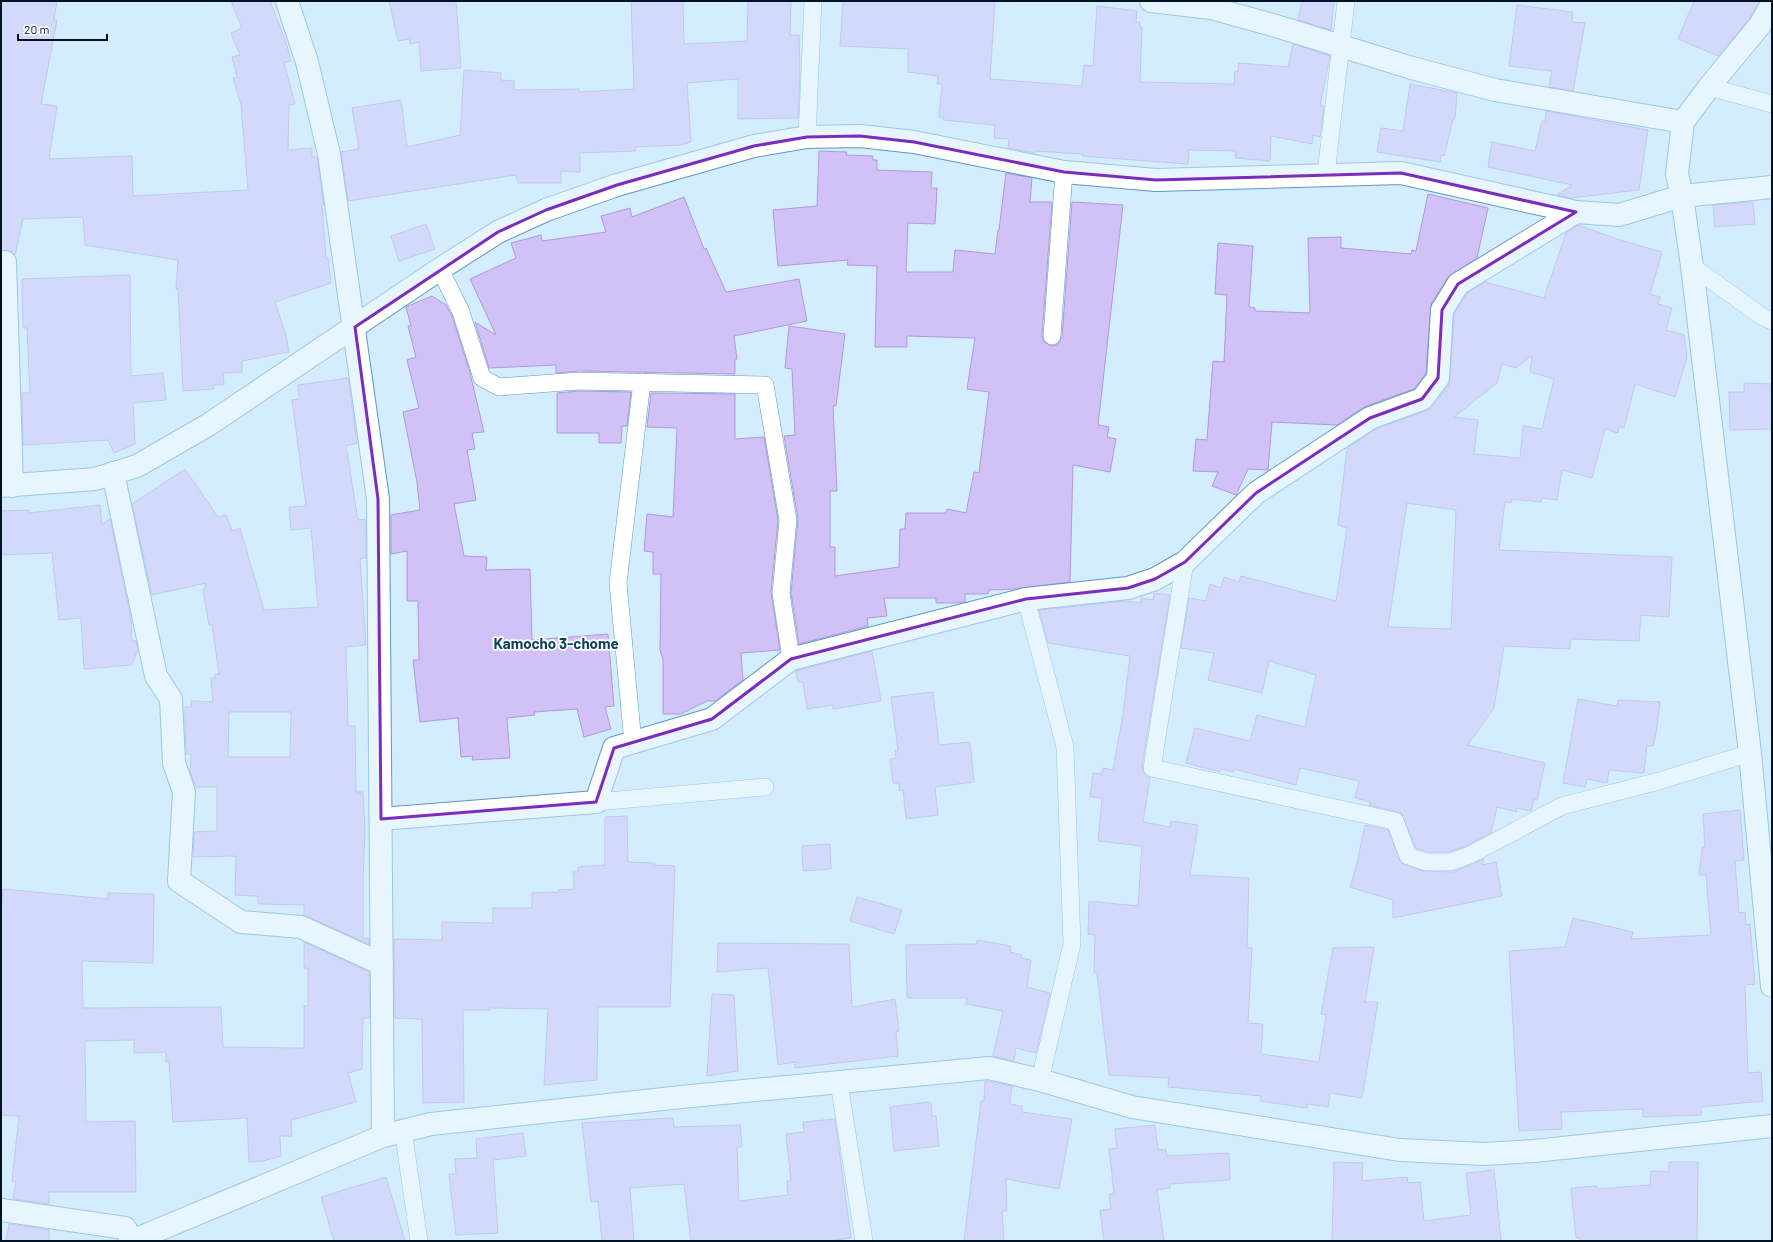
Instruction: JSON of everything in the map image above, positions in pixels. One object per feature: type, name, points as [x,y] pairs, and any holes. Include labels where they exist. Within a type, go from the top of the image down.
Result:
[{"type":"street","points":[[287,1],[307,62],[329,154],[355,327],[378,499],[382,964],[393,1133]]},
{"type":"street","points":[[1151,1],[1211,8],[1412,68],[1495,90],[1683,122]]},
{"type":"street","points":[[1772,4],[1760,24],[1708,87],[1683,122],[1677,174],[1682,196],[1692,266],[1750,753],[1772,986]]},
{"type":"street","points":[[5,262],[7,486],[95,479],[137,466],[208,425],[440,269],[498,232],[546,210],[617,185],[754,146],[807,137],[860,136],[914,142],[1064,172],[1156,180],[1401,173],[1576,212],[1619,215],[1682,196],[1772,187]]},
{"type":"street","points":[[381,819],[596,802],[614,748],[712,719],[791,660],[1026,599],[1128,588],[1155,579],[1185,562],[1256,493],[1370,418],[1422,399],[1438,378],[1442,310],[1458,284],[1576,212]]},
{"type":"street","points":[[113,473],[156,676],[171,699],[174,763],[184,792],[179,881],[241,922],[301,927],[382,964]]},
{"type":"street","points":[[1,1210],[125,1228],[133,1241],[393,1133],[438,1123],[691,1096],[989,1068],[1040,1080],[1132,1107],[1400,1150],[1483,1154],[1534,1151],[1772,1126]]},
{"type":"lane","points":[[807,137],[813,1]]},
{"type":"lane","points":[[1326,174],[1346,1]]},
{"type":"lane","points":[[1708,87],[1772,104]]},
{"type":"lane","points":[[1052,336],[1064,172]]},
{"type":"lane","points":[[1692,266],[1761,316],[1772,321]]},
{"type":"lane","points":[[440,269],[461,312],[482,378],[499,386],[579,381],[765,385],[788,520],[781,593],[791,660]]},
{"type":"lane","points":[[633,743],[618,583],[642,382]]},
{"type":"lane","points":[[1185,562],[1152,768],[1395,821],[1408,856],[1426,862],[1450,862],[1470,854],[1562,806],[1658,781],[1750,753]]},
{"type":"lane","points":[[1026,599],[1065,747],[1072,944],[1040,1080]]},
{"type":"lane","points":[[596,802],[765,787]]},
{"type":"lane","points":[[839,1083],[864,1241]]},
{"type":"lane","points":[[393,1133],[419,1241]]},
{"type":"highlighted area","points":[[860,136],[914,142],[1064,172],[1156,180],[1401,173],[1576,212],[1458,284],[1442,310],[1438,378],[1422,399],[1370,418],[1256,493],[1185,562],[1155,579],[1128,588],[1026,599],[791,659],[712,719],[614,748],[596,802],[381,819],[378,499],[355,327],[498,232],[546,210],[617,185],[754,146],[807,137]]},
{"type":"building","points":[[1,1],[57,1],[54,20],[57,20],[41,104],[57,106],[49,159],[132,156],[133,196],[248,190],[241,105],[233,78],[237,77],[232,57],[240,55],[231,33],[242,28],[231,1],[270,1],[286,42],[291,61],[284,63],[295,104],[289,105],[288,150],[312,148],[312,157],[317,157],[324,205],[322,205],[326,258],[328,258],[331,283],[275,302],[286,335],[289,352],[242,361],[242,372],[223,373],[224,385],[213,385],[214,389],[183,391],[178,288],[176,289],[178,260],[85,245],[83,217],[23,219],[15,255],[11,251],[1,251]]},
{"type":"building","points":[[389,1],[456,1],[461,68],[421,71],[419,42],[410,44],[409,39],[398,41]]},
{"type":"building","points":[[631,1],[683,1],[684,44],[747,41],[748,1],[791,1],[790,35],[799,35],[800,71],[798,118],[738,119],[738,79],[687,83],[691,142],[681,145],[635,147],[636,151],[580,153],[580,172],[561,171],[561,183],[518,183],[516,175],[348,201],[341,152],[359,149],[352,108],[401,100],[407,147],[460,135],[464,70],[501,73],[501,80],[514,81],[514,90],[579,89],[579,92],[634,89]]},
{"type":"building","points":[[843,1],[995,1],[990,79],[1082,86],[1084,65],[1093,66],[1097,6],[1137,11],[1136,22],[1140,22],[1140,27],[1142,27],[1140,82],[1234,84],[1235,71],[1238,71],[1239,63],[1288,67],[1293,44],[1330,56],[1320,105],[1324,106],[1320,137],[1313,135],[1312,144],[1271,136],[1270,161],[1235,158],[1236,151],[1189,150],[1188,164],[1082,156],[1082,154],[1035,151],[1035,153],[1008,148],[1009,139],[994,138],[995,125],[943,120],[943,117],[939,117],[942,84],[937,84],[938,76],[908,72],[908,49],[840,46]]},
{"type":"building","points":[[1302,1],[1334,1],[1331,30],[1298,20]]},
{"type":"building","points":[[1694,1],[1759,1],[1750,18],[1718,56],[1678,39]]},
{"type":"building","points":[[1517,5],[1573,12],[1572,22],[1585,23],[1573,91],[1549,87],[1552,71],[1509,66]]},
{"type":"building","points":[[1410,84],[1457,93],[1455,119],[1453,119],[1444,156],[1441,155],[1440,162],[1377,152],[1381,128],[1403,131]]},
{"type":"building","points":[[1546,111],[1648,130],[1639,190],[1570,198],[1557,195],[1572,185],[1488,167],[1492,142],[1535,151],[1542,121],[1545,121]]},
{"type":"building","points":[[819,151],[847,152],[846,155],[873,156],[873,160],[877,160],[877,170],[932,172],[931,188],[937,188],[935,224],[908,223],[906,272],[953,272],[955,250],[995,254],[1006,173],[1032,178],[1030,202],[1052,202],[1042,335],[1043,341],[1051,346],[1057,345],[1062,337],[1072,202],[1123,205],[1098,425],[1109,427],[1107,437],[1116,439],[1110,472],[1073,465],[1070,582],[1014,589],[989,590],[988,594],[965,594],[965,602],[958,603],[936,603],[936,598],[884,598],[887,616],[867,618],[868,626],[799,644],[791,593],[798,519],[784,436],[795,435],[792,369],[785,368],[789,326],[845,334],[836,406],[833,406],[837,491],[830,491],[830,547],[835,547],[835,576],[899,567],[900,529],[905,529],[906,513],[946,513],[947,509],[966,513],[974,472],[979,473],[989,392],[967,389],[975,338],[907,336],[907,347],[875,347],[877,266],[847,265],[848,260],[778,266],[773,210],[817,206]]},
{"type":"building","points":[[1428,194],[1488,208],[1477,258],[1448,277],[1431,304],[1426,373],[1414,389],[1366,406],[1337,425],[1272,422],[1268,470],[1248,469],[1236,495],[1212,486],[1218,472],[1193,471],[1196,439],[1207,440],[1213,361],[1224,362],[1227,295],[1215,294],[1218,243],[1253,246],[1249,307],[1255,308],[1255,311],[1310,313],[1308,238],[1341,237],[1341,248],[1411,254],[1412,250],[1416,251]]},
{"type":"building","points":[[684,197],[704,249],[706,248],[726,292],[799,279],[807,321],[734,336],[737,359],[735,360],[735,374],[579,371],[556,373],[556,365],[489,368],[475,322],[496,335],[470,279],[516,258],[511,243],[541,235],[542,241],[606,232],[601,216],[630,208],[632,217]]},
{"type":"building","points":[[1753,202],[1755,224],[1715,227],[1713,205]]},
{"type":"building","points":[[426,224],[435,249],[399,261],[391,236]]},
{"type":"building","points":[[1578,225],[1623,241],[1662,252],[1650,294],[1660,297],[1658,304],[1672,308],[1666,330],[1684,335],[1687,358],[1675,397],[1635,384],[1624,428],[1619,426],[1618,433],[1605,429],[1592,478],[1562,470],[1557,500],[1542,498],[1541,502],[1512,499],[1511,503],[1505,502],[1499,550],[1672,557],[1669,617],[1641,615],[1639,641],[1571,639],[1570,649],[1504,646],[1494,708],[1468,745],[1545,763],[1537,800],[1534,799],[1531,811],[1516,808],[1517,812],[1497,807],[1491,833],[1466,846],[1448,852],[1428,852],[1416,848],[1401,813],[1369,805],[1370,802],[1355,798],[1359,781],[1300,768],[1296,785],[1234,769],[1234,772],[1221,769],[1220,772],[1186,763],[1195,728],[1250,741],[1257,715],[1305,727],[1316,675],[1269,661],[1262,693],[1208,680],[1214,653],[1181,648],[1189,598],[1206,601],[1210,584],[1221,588],[1224,577],[1239,582],[1241,576],[1336,601],[1347,528],[1338,525],[1347,448],[1376,429],[1426,411],[1432,407],[1448,386],[1450,379],[1454,314],[1467,293],[1485,282],[1544,298],[1566,233]],"holes":[[[1532,355],[1530,372],[1554,379],[1542,429],[1523,426],[1520,458],[1474,454],[1478,420],[1454,417],[1497,383],[1502,364],[1516,368]],[[1407,503],[1456,510],[1451,629],[1388,627]]]},
{"type":"building","points":[[130,275],[131,376],[163,373],[166,400],[133,403],[135,444],[114,453],[108,440],[23,445],[22,393],[30,393],[27,328],[23,328],[22,279]]},
{"type":"building","points":[[432,296],[446,305],[452,316],[469,369],[484,432],[472,433],[475,449],[467,450],[476,500],[454,504],[464,556],[487,557],[486,570],[530,569],[532,640],[608,634],[614,706],[605,707],[611,729],[584,737],[577,709],[534,712],[535,715],[507,718],[510,758],[472,760],[473,756],[461,757],[458,718],[420,722],[413,660],[419,660],[418,601],[407,601],[407,551],[391,554],[391,515],[420,510],[417,482],[403,412],[419,408],[407,360],[416,357],[408,326],[411,326],[406,307]]},
{"type":"building","points":[[348,378],[357,443],[346,446],[358,520],[366,519],[366,558],[360,559],[366,645],[346,647],[348,726],[355,726],[356,792],[363,792],[365,830],[363,938],[369,938],[369,944],[304,915],[304,905],[258,904],[258,896],[235,895],[236,856],[193,857],[194,832],[217,831],[217,787],[196,787],[190,772],[191,754],[186,754],[185,707],[191,707],[191,701],[213,702],[211,678],[215,678],[215,674],[219,674],[212,625],[209,625],[203,591],[206,583],[152,595],[132,504],[185,469],[218,517],[226,515],[232,531],[240,528],[264,610],[318,607],[311,528],[291,530],[289,507],[306,506],[292,400],[299,399],[298,385]],"holes":[[[229,712],[291,712],[290,757],[228,757]]]},
{"type":"building","points":[[1744,383],[1772,384],[1772,429],[1730,430],[1729,392],[1744,392]]},
{"type":"building","points":[[579,391],[631,392],[627,426],[622,426],[621,443],[599,443],[599,433],[557,433],[557,393]]},
{"type":"building","points":[[651,393],[735,394],[735,439],[764,437],[778,520],[771,592],[780,650],[741,653],[743,680],[715,701],[707,701],[681,714],[663,714],[663,659],[660,650],[661,574],[653,574],[653,552],[644,551],[647,514],[673,517],[677,428],[647,427]]},
{"type":"building","points":[[100,505],[102,524],[110,519],[131,619],[132,641],[136,641],[138,649],[132,665],[84,669],[81,618],[59,620],[52,553],[1,555],[1,511],[29,510],[29,513]]},
{"type":"building","points":[[1154,593],[1170,595],[1142,766],[1143,772],[1150,778],[1143,822],[1170,827],[1171,821],[1198,825],[1190,875],[1249,878],[1247,948],[1252,948],[1248,1023],[1263,1024],[1261,1054],[1319,1062],[1326,1015],[1321,1014],[1333,948],[1374,947],[1365,1002],[1378,1002],[1362,1098],[1330,1093],[1328,1107],[1308,1104],[1307,1108],[1260,1101],[1261,1096],[1168,1087],[1169,1078],[1109,1075],[1097,973],[1094,972],[1095,935],[1088,934],[1089,901],[1138,906],[1142,846],[1098,841],[1102,798],[1090,797],[1093,773],[1102,774],[1103,768],[1113,770],[1123,714],[1130,656],[1048,643],[1039,610],[1126,601],[1141,603],[1141,598],[1153,600]]},
{"type":"building","points":[[872,651],[881,701],[833,709],[833,705],[807,709],[803,682],[798,682],[796,671]]},
{"type":"building","points":[[933,692],[939,745],[970,742],[974,782],[935,787],[938,815],[906,819],[903,790],[899,791],[899,783],[893,783],[890,759],[896,758],[895,751],[898,750],[891,697]]},
{"type":"building","points":[[1578,699],[1617,706],[1618,700],[1660,702],[1656,734],[1653,746],[1647,746],[1644,773],[1609,770],[1607,783],[1587,779],[1585,787],[1563,783]]},
{"type":"building","points":[[1740,810],[1744,860],[1735,861],[1739,913],[1745,912],[1746,925],[1750,924],[1755,984],[1745,985],[1748,1073],[1761,1072],[1763,1101],[1701,1107],[1701,1115],[1643,1117],[1643,1109],[1561,1112],[1562,1129],[1519,1131],[1509,951],[1565,947],[1573,918],[1633,932],[1631,939],[1711,935],[1706,875],[1699,875],[1702,848],[1705,847],[1703,814]]},
{"type":"building","points":[[627,816],[628,862],[655,863],[655,865],[675,866],[670,1007],[598,1007],[597,1080],[544,1085],[548,1009],[490,1008],[490,1010],[463,1010],[464,1102],[423,1103],[422,1019],[395,1018],[394,939],[442,940],[442,922],[493,923],[493,908],[532,908],[532,893],[559,892],[558,890],[574,889],[573,872],[578,872],[578,867],[605,865],[605,817]]},
{"type":"building","points":[[1365,825],[1388,830],[1401,863],[1423,871],[1453,872],[1484,859],[1482,865],[1496,862],[1502,896],[1393,918],[1393,900],[1350,887]]},
{"type":"building","points":[[830,844],[831,869],[803,871],[802,846]]},
{"type":"building","points":[[3,889],[108,899],[108,893],[154,894],[153,963],[82,961],[83,1008],[221,1007],[223,1047],[304,1048],[304,1006],[308,1006],[308,968],[304,968],[304,942],[369,972],[370,1018],[363,1018],[362,1069],[348,1073],[356,1102],[291,1120],[292,1136],[280,1136],[281,1156],[263,1161],[249,1162],[247,1118],[173,1122],[169,1062],[166,1062],[166,1052],[134,1053],[134,1040],[85,1041],[86,1122],[135,1121],[136,1192],[49,1192],[49,1204],[13,1199],[16,1182],[12,1181],[19,1116],[1,1115],[1,909]]},
{"type":"building","points":[[857,897],[902,910],[894,934],[850,921]]},
{"type":"building","points":[[977,940],[1011,946],[1010,952],[1022,955],[1021,958],[1031,960],[1027,987],[1050,993],[1036,1053],[1016,1048],[1014,1061],[993,1056],[1003,1011],[966,1004],[967,998],[907,998],[906,945],[976,944]]},
{"type":"building","points":[[718,943],[849,944],[852,1007],[895,999],[899,1031],[896,1032],[898,1056],[795,1068],[795,1062],[778,1065],[768,968],[717,972]]},
{"type":"building","points":[[712,994],[734,995],[738,1071],[707,1076]]},
{"type":"building","points":[[985,1081],[1012,1086],[1010,1104],[1022,1106],[1022,1112],[1072,1119],[1059,1189],[1006,1179],[1007,1211],[1002,1211],[1004,1241],[964,1241],[981,1101],[984,1101]]},
{"type":"building","points":[[928,1102],[931,1103],[932,1116],[936,1116],[939,1146],[894,1151],[890,1107]]},
{"type":"building","points":[[673,1118],[674,1127],[740,1125],[742,1147],[737,1147],[739,1201],[788,1195],[787,1181],[791,1181],[786,1134],[804,1132],[803,1122],[835,1119],[851,1238],[828,1241],[691,1241],[684,1184],[630,1188],[634,1241],[602,1241],[598,1201],[591,1202],[582,1123]]},
{"type":"building","points":[[1155,1125],[1158,1150],[1166,1149],[1167,1156],[1229,1153],[1230,1180],[1170,1184],[1170,1188],[1157,1190],[1164,1241],[1104,1241],[1100,1210],[1111,1209],[1109,1194],[1114,1193],[1109,1149],[1117,1148],[1115,1129]]},
{"type":"building","points":[[523,1133],[526,1156],[493,1160],[498,1233],[456,1235],[449,1174],[456,1174],[455,1159],[477,1158],[476,1139]]},
{"type":"building","points":[[1334,1162],[1363,1163],[1362,1181],[1407,1177],[1408,1183],[1420,1182],[1424,1221],[1471,1215],[1466,1173],[1494,1170],[1501,1241],[1332,1241]]},
{"type":"building","points":[[1669,1162],[1698,1162],[1697,1241],[1581,1241],[1580,1238],[1576,1238],[1571,1188],[1597,1186],[1597,1189],[1650,1185],[1651,1171],[1669,1172]]},
{"type":"building","points":[[386,1177],[405,1241],[334,1241],[321,1197]]},
{"type":"building","points":[[9,1224],[49,1230],[49,1241],[6,1241]]},
{"type":"district","name":"Kamocho 3-chome","points":[[556,643]]}]
